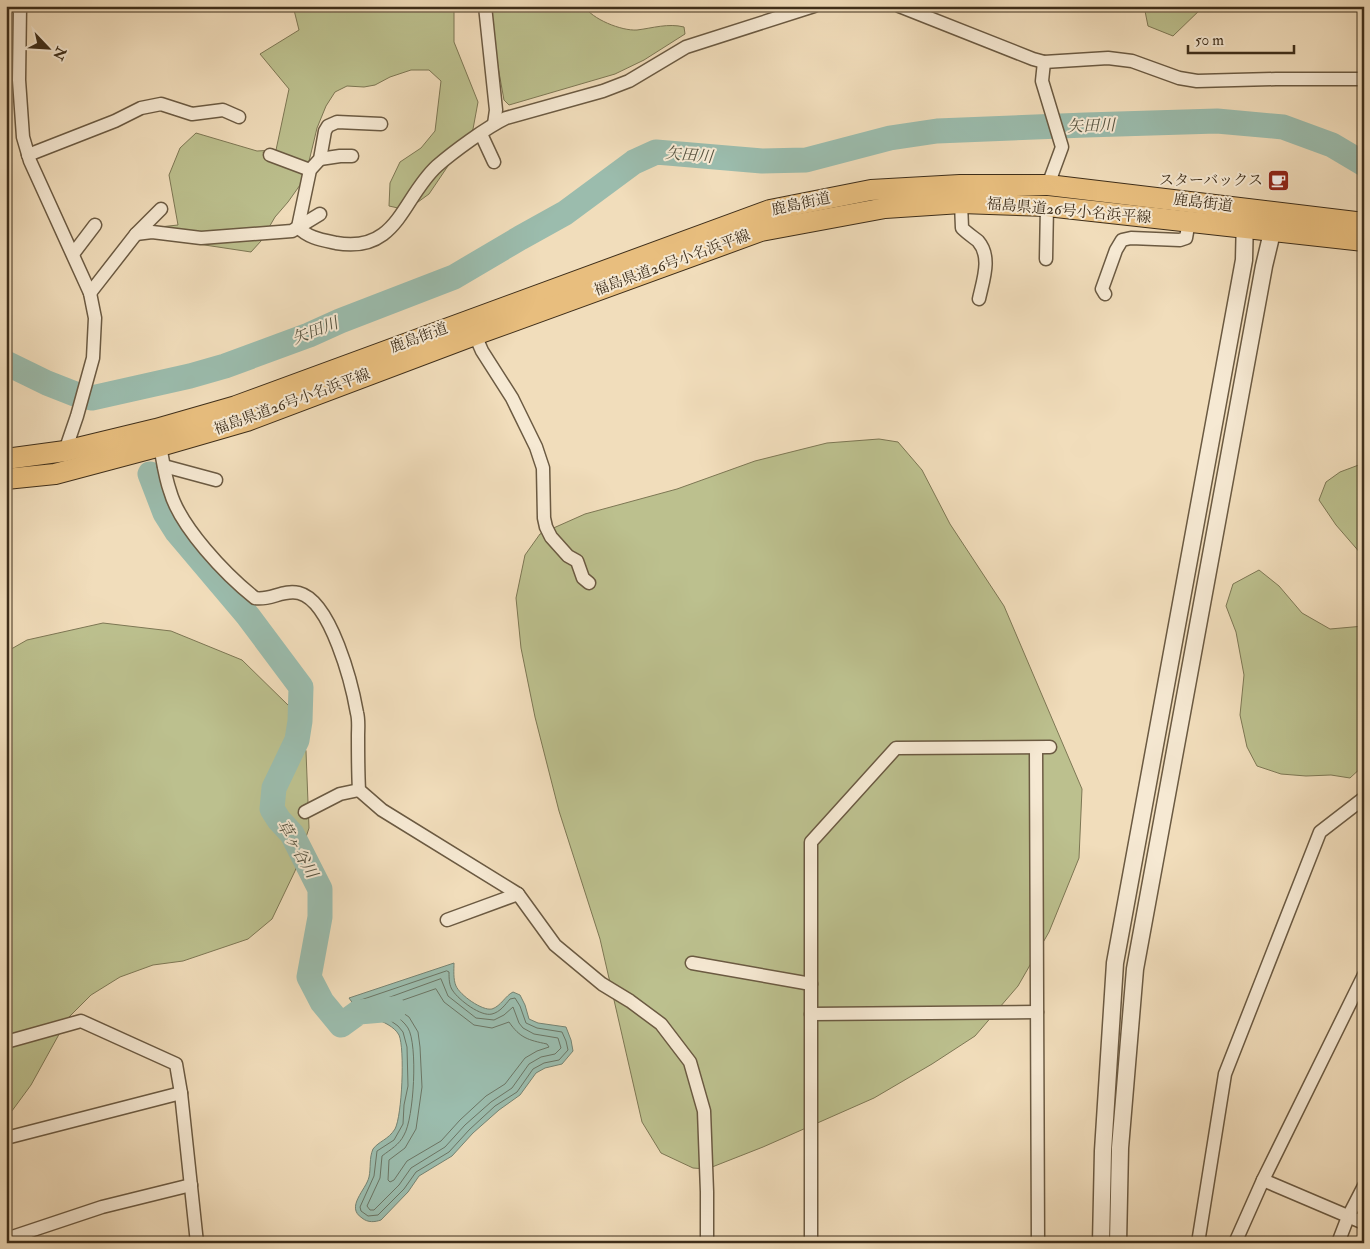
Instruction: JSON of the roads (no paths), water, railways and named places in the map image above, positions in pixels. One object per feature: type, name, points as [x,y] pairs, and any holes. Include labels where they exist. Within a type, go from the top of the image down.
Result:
[{"type":"main road","name":"鹿島街道","points":[[6,458],[65,451],[156,429],[236,406],[770,210],[871,190],[960,185],[1048,185],[1246,208],[1275,222],[1364,223]]},
{"type":"main road","name":"福島県道26号小名浜平線","points":[[6,479],[55,474],[247,420],[761,231],[885,208],[961,203],[1047,206],[1189,221],[1244,229],[1275,222],[1364,241]]},
{"type":"street","points":[[20,6],[21,117],[23,138],[28,155],[90,293],[95,318],[93,358],[65,451]]},
{"type":"street","points":[[485,6],[496,110],[494,124]]},
{"type":"street","points":[[298,227],[311,237],[344,244],[362,243],[382,236],[395,223],[424,179],[438,165],[494,124],[506,118],[603,91],[629,81],[686,48],[814,6]]},
{"type":"street","points":[[899,6],[1044,62],[1108,58],[1132,61],[1179,78],[1196,81],[1364,79]]},
{"type":"street","points":[[1044,62],[1042,82],[1062,147],[1048,185]]},
{"type":"street","points":[[28,155],[122,118],[140,108],[161,104],[192,114],[223,110],[238,117]]},
{"type":"street","points":[[298,227],[310,170],[320,159],[325,132],[328,126],[337,122],[381,124]]},
{"type":"street","points":[[481,134],[494,162]]},
{"type":"street","points":[[270,155],[310,170]]},
{"type":"street","points":[[320,159],[352,156]]},
{"type":"street","points":[[961,203],[962,228],[978,242],[986,256],[979,299]]},
{"type":"street","points":[[1046,259],[1047,206]]},
{"type":"street","points":[[90,293],[136,234],[161,208]]},
{"type":"street","points":[[1101,1243],[1103,1151],[1115,963],[1244,260],[1246,208]]},
{"type":"street","points":[[136,234],[152,232],[201,238],[292,231],[320,214]]},
{"type":"street","points":[[1105,294],[1102,289],[1116,250],[1122,240],[1131,238],[1180,240],[1186,238],[1189,221]]},
{"type":"street","points":[[1118,1243],[1120,1148],[1134,969],[1264,266],[1275,222]]},
{"type":"street","points":[[72,254],[95,225]]},
{"type":"street","points":[[475,335],[482,351],[512,398],[536,447],[543,468],[544,518],[546,527],[551,537],[568,556],[577,562],[583,578],[589,583]]},
{"type":"street","points":[[160,446],[170,491],[184,521],[217,562],[255,598],[262,600],[274,594],[289,592],[309,596],[328,621],[342,654],[358,714],[359,790],[382,810],[518,894],[555,945],[602,984],[630,1001],[660,1024],[690,1062],[704,1111],[707,1243]]},
{"type":"street","points":[[164,466],[216,480]]},
{"type":"street","points":[[811,1243],[811,842],[896,748],[1050,747]]},
{"type":"street","points":[[1036,748],[1038,1243]]},
{"type":"street","points":[[305,812],[340,794],[359,790]]},
{"type":"street","points":[[1198,1243],[1225,1074],[1320,832],[1358,810],[1364,798]]},
{"type":"street","points":[[446,920],[518,894]]},
{"type":"street","points":[[692,963],[811,984]]},
{"type":"street","points":[[1235,1243],[1262,1180],[1364,975]]},
{"type":"street","points":[[811,1014],[1037,1012]]},
{"type":"street","points":[[6,1042],[81,1022],[176,1064],[181,1093],[197,1243]]},
{"type":"street","points":[[6,1138],[181,1093]]},
{"type":"street","points":[[1262,1180],[1364,1223]]},
{"type":"street","points":[[6,1239],[102,1207],[191,1185]]},
{"type":"street","points":[[1338,1243],[1348,1216],[1364,1186]]},
{"type":"water","points":[[454,963],[456,986],[467,998],[483,1008],[492,1009],[513,992],[520,995],[529,1019],[538,1023],[566,1027],[573,1051],[562,1064],[545,1068],[536,1073],[520,1095],[499,1110],[473,1133],[452,1156],[419,1176],[408,1192],[381,1220],[367,1221],[357,1214],[356,1204],[369,1177],[373,1149],[395,1129],[401,1097],[402,1054],[397,1032],[374,1018],[366,1022],[349,998]]},
{"type":"waterway","name":"矢田川","points":[[6,363],[47,383],[75,394],[92,398],[190,376],[225,366],[309,335],[454,277],[565,213],[634,162],[656,152],[762,161],[806,160],[890,138],[937,131],[1217,121],[1283,127],[1332,145],[1364,164]]},
{"type":"waterway","name":"草ヶ谷川","points":[[150,474],[165,513],[177,532],[248,616],[301,687],[300,721],[297,740],[274,788],[272,809],[292,834],[320,889],[320,917],[309,977],[322,1002],[341,1025],[359,1012],[394,1009]]},
{"type":"place","name":"スターバックス","points":[[1279,180]]}]
